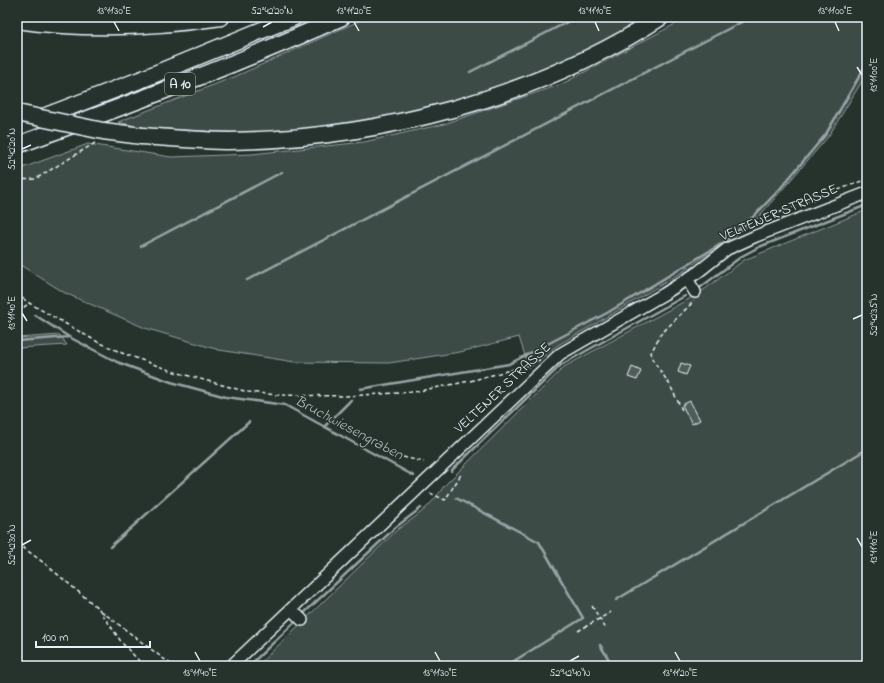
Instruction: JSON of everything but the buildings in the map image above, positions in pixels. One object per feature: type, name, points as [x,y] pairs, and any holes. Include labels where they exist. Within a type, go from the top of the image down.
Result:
[{"type":"highway","points":[[17,20],[80,26],[130,26],[170,24],[221,17]]},
{"type":"highway","name":"A 10","points":[[17,127],[152,75],[294,17]]},
{"type":"highway","name":"A 10","points":[[17,145],[155,94],[342,17]]},
{"type":"highway","points":[[17,113],[103,131],[142,136],[209,140],[267,139],[338,133],[398,123],[441,112],[483,100],[531,83],[622,40],[661,17]]},
{"type":"street","name":"VELTENER STRASSE","points":[[231,666],[291,609],[405,495],[419,488],[429,467],[548,360],[609,327],[687,279],[727,249],[754,232],[867,193]]},
{"type":"street","points":[[687,279],[695,292]]},
{"type":"street","points":[[419,488],[430,493]]},
{"type":"street","points":[[291,609],[302,620]]},
{"type":"path","points":[[17,180],[35,179],[95,143]]},
{"type":"path","points":[[682,410],[670,385],[655,363],[651,353],[660,335],[694,301],[695,292]]},
{"type":"path","points":[[17,294],[29,303],[96,341],[175,372],[248,392],[277,395],[346,396],[414,392],[470,381],[548,360]]},
{"type":"path","points":[[17,309],[23,308],[29,303]]},
{"type":"path","points":[[403,457],[429,467]]},
{"type":"path","points":[[430,493],[445,500],[462,473]]},
{"type":"path","points":[[17,543],[173,666]]},
{"type":"path","points":[[592,606],[606,629]]},
{"type":"path","points":[[99,609],[122,643],[144,666]]},
{"type":"path","points":[[578,631],[612,612]]},
{"type":"shaded area","points":[[368,17],[644,17],[600,45],[523,78],[465,97],[399,115],[308,129],[246,133],[145,128],[118,122],[234,77]]},
{"type":"shaded area","points":[[686,17],[867,17],[867,73],[828,137],[755,221],[681,273],[558,345],[529,368],[519,337],[460,352],[389,363],[295,362],[219,350],[145,328],[65,293],[17,263],[17,170],[88,144],[171,157],[252,154],[364,142],[444,124],[562,84]]},
{"type":"shaded area","points":[[867,210],[867,666],[257,666],[398,529],[429,505],[444,486],[564,367],[687,300],[705,289],[744,260]]},
{"type":"shaded area","points":[[60,335],[67,345],[17,348],[17,338]]},
{"type":"waterway","points":[[470,72],[577,17]]},
{"type":"waterway","points":[[247,280],[751,17]]},
{"type":"waterway","points":[[360,389],[509,364],[607,313],[726,241],[753,217],[779,190],[826,134],[867,63]]},
{"type":"waterway","points":[[141,246],[282,172]]},
{"type":"waterway","points":[[701,287],[742,256],[759,247],[867,205]]},
{"type":"waterway","points":[[451,471],[561,365],[685,296]]},
{"type":"waterway","name":"Bruchwiesengraben","points":[[35,315],[69,337],[117,362],[171,382],[226,397],[285,405],[414,476]]},
{"type":"waterway","name":"Bruchwiesengraben","points":[[17,341],[69,337]]},
{"type":"waterway","points":[[324,427],[351,400]]},
{"type":"waterway","points":[[110,547],[249,422]]},
{"type":"waterway","points":[[616,600],[867,449]]},
{"type":"waterway","name":"Bruchwiesengraben","points":[[456,498],[539,542],[583,618],[506,666]]},
{"type":"waterway","points":[[303,614],[396,527],[421,508]]},
{"type":"waterway","points":[[249,666],[296,621]]},
{"type":"waterway","name":"Bruchwiesengraben","points":[[600,645],[613,666]]}]
